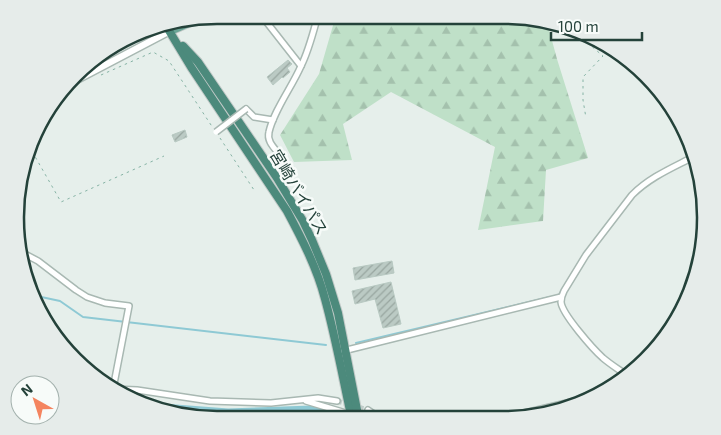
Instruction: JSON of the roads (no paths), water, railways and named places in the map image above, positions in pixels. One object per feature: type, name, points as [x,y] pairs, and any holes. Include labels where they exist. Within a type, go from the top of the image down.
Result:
[{"type":"highway","name":"宮崎バイパス","points":[[170,31],[198,62],[277,178],[303,220],[320,258],[332,293],[342,352],[355,411]]},
{"type":"highway","name":"宮崎バイパス","points":[[170,31],[191,67],[287,211],[300,235],[310,255],[342,352]]},
{"type":"main road","points":[[170,31],[178,27]]},
{"type":"street","points":[[268,24],[301,66]]},
{"type":"street","points":[[277,178],[285,167],[283,160],[268,140],[268,134],[273,120],[301,66],[316,24]]},
{"type":"street","points":[[86,75],[170,31]]},
{"type":"street","points":[[216,132],[246,109],[254,117],[273,120]]},
{"type":"street","points":[[621,371],[604,359],[591,346],[567,315],[562,306],[561,297],[586,255],[632,195],[655,176],[688,159]]},
{"type":"street","points":[[27,255],[38,261],[87,298],[105,303],[129,306],[114,381]]},
{"type":"street","points":[[342,352],[561,297]]},
{"type":"street","points":[[130,390],[210,401],[271,403],[318,398],[337,400]]},
{"type":"street","points":[[304,400],[336,411]]},
{"type":"waterway","points":[[41,297],[60,301],[83,317],[326,345]]},
{"type":"waterway","points":[[356,343],[550,297]]},
{"type":"tunnel","points":[[337,401],[368,410]]}]
